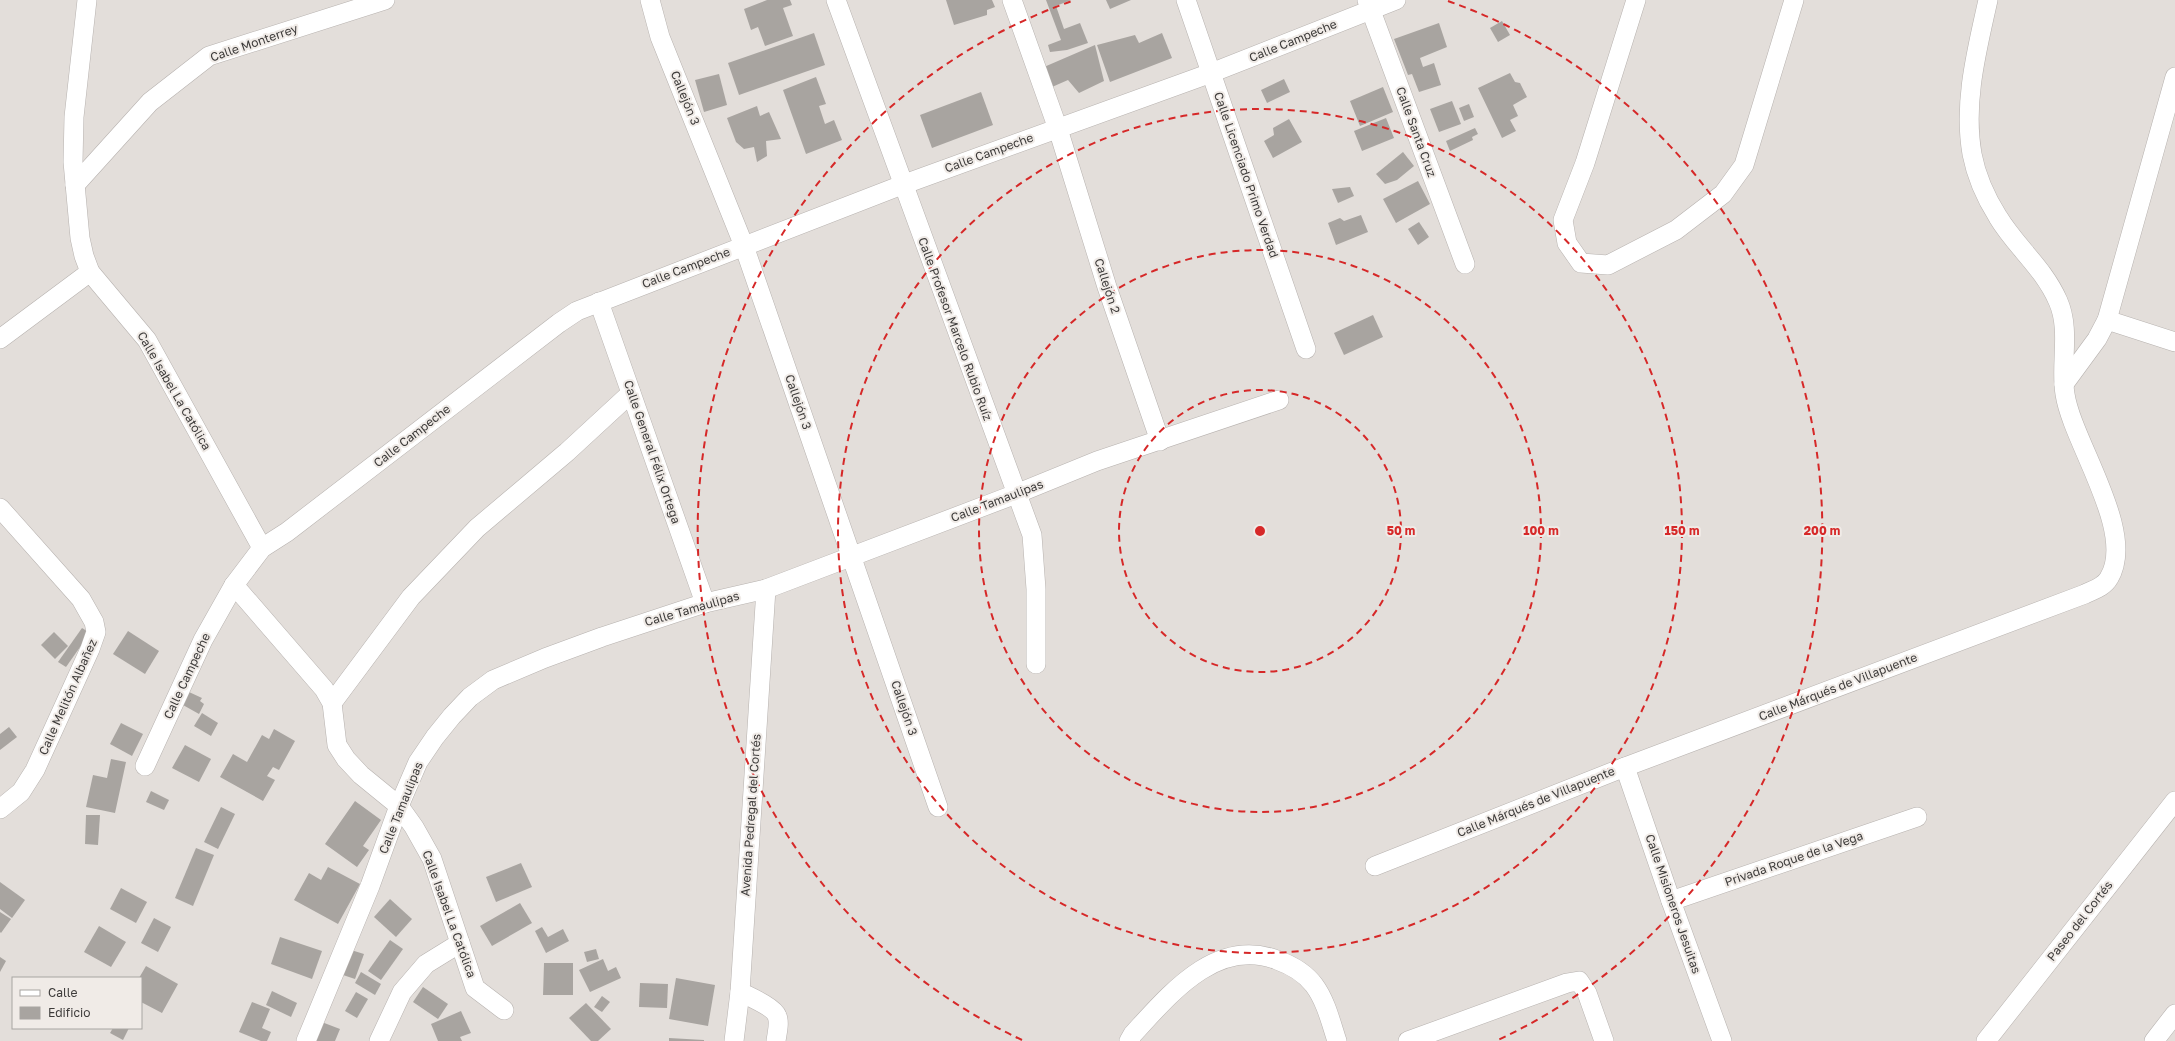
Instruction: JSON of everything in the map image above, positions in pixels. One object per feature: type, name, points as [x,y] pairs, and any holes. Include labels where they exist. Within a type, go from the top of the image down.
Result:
[{"type":"street","name":"Calle Isabel La Católica","points":[[87,0],[74,117],[72,162],[80,238],[90,272],[147,340],[262,548]]},
{"type":"street","name":"Calle Monterrey","points":[[75,185],[150,102],[209,56],[385,0]]},
{"type":"street","name":"Callejón 3","points":[[650,0],[660,37],[744,246],[938,807]]},
{"type":"street","name":"Calle Profesor Marcelo Rubio Ruíz","points":[[836,0],[902,184],[1032,535],[1034,550],[1036,664]]},
{"type":"street","name":"Callejón 2","points":[[1012,0],[1058,129],[1106,287],[1160,441]]},
{"type":"street","name":"Calle Licenciado Primo Verdad","points":[[1186,0],[1306,349]]},
{"type":"street","name":"Calle Campeche","points":[[144,766],[203,640],[234,585],[262,548],[287,532],[559,323],[577,311],[902,184],[1211,74],[1369,5],[1396,0]]},
{"type":"street","points":[[1636,0],[1585,163],[1563,220],[1567,243],[1581,263],[1608,265],[1676,230],[1723,194],[1744,165],[1794,0]]},
{"type":"street","name":"Calle Márqués de Villapuente","points":[[1375,866],[1625,767],[2102,586],[2109,579],[2115,563],[2114,533],[2097,477],[2072,422],[2064,393],[2064,324],[2059,302],[2044,274],[1998,217],[1981,183],[1972,154],[1969,113],[1973,66],[1988,0]]},
{"type":"street","name":"Calle Santa Cruz","points":[[1369,5],[1465,264]]},
{"type":"street","points":[[2064,384],[2097,339],[2107,320],[2170,105],[2175,77]]},
{"type":"street","points":[[0,339],[90,272]]},
{"type":"street","name":"Calle General Félix Ortega","points":[[599,302],[705,603]]},
{"type":"street","points":[[2107,320],[2175,342]]},
{"type":"street","points":[[332,703],[411,597],[477,528],[567,452],[631,393]]},
{"type":"street","name":"Calle Tamaulipas","points":[[306,1041],[370,886],[399,806],[418,762],[434,737],[470,697],[493,680],[545,658],[602,637],[705,603],[766,589],[1016,494],[1097,461],[1279,400]]},
{"type":"street","name":"Calle Melitón Albañez","points":[[0,508],[81,598],[94,622],[96,632],[90,649],[36,770],[21,792],[0,809]]},
{"type":"street","name":"Calle Isabel La Católica","points":[[234,585],[324,689],[332,703],[337,745],[346,759],[361,775],[399,806],[414,827],[432,859],[475,988],[504,1010]]},
{"type":"street","name":"Avenida Pedregal del Cortés","points":[[734,1041],[740,992],[766,589]]},
{"type":"street","name":"Calle Misioneros Jesuitas","points":[[1625,767],[1671,901],[1722,1041]]},
{"type":"street","name":"Paseo del Cortés","points":[[1986,1041],[2175,801]]},
{"type":"street","name":"Privada Roque de la Vega","points":[[1671,901],[1918,816]]},
{"type":"street","points":[[379,1041],[402,992],[426,964],[460,943]]},
{"type":"street","points":[[1129,1041],[1133,1034],[1180,984],[1218,960],[1246,954],[1260,955],[1288,964],[1314,984],[1321,997],[1337,1041]]},
{"type":"street","points":[[1408,1041],[1567,982],[1579,981],[1587,993],[1604,1041]]},
{"type":"street","points":[[740,992],[770,1008],[777,1014],[778,1024],[776,1041]]},
{"type":"street","points":[[2154,1041],[2175,1014]]},
{"type":"building","points":[[767,0],[790,0],[792,5],[783,8],[793,36],[765,46],[758,27],[751,30],[744,9]]},
{"type":"building","points":[[946,0],[992,0],[995,7],[987,10],[987,15],[954,25]]},
{"type":"building","points":[[1046,0],[1071,0],[1056,6],[1064,29],[1080,23],[1088,43],[1067,50],[1050,52],[1048,45],[1061,40]]},
{"type":"building","points":[[1106,0],[1131,0],[1110,9]]},
{"type":"building","points":[[1502,21],[1510,35],[1498,42],[1490,28]]},
{"type":"building","points":[[1439,23],[1447,47],[1420,58],[1423,67],[1434,63],[1441,85],[1419,92],[1412,74],[1408,75],[1394,39]]},
{"type":"building","points":[[814,33],[825,65],[739,95],[728,63]]},
{"type":"building","points":[[1162,33],[1172,58],[1110,82],[1097,45],[1135,35],[1139,43]]},
{"type":"building","points":[[1095,45],[1104,81],[1079,93],[1068,80],[1052,87],[1044,67]]},
{"type":"building","points":[[1510,73],[1515,82],[1520,83],[1527,97],[1513,105],[1518,116],[1510,120],[1516,131],[1502,138],[1478,88]]},
{"type":"building","points":[[719,74],[727,105],[704,112],[695,80]]},
{"type":"building","points":[[816,77],[826,104],[819,106],[825,124],[834,120],[842,140],[806,154],[783,90]]},
{"type":"building","points":[[1284,79],[1290,92],[1267,103],[1261,90]]},
{"type":"building","points":[[1383,87],[1393,112],[1360,126],[1350,101]]},
{"type":"building","points":[[981,92],[993,125],[932,148],[920,115]]},
{"type":"building","points":[[1452,101],[1461,124],[1439,132],[1430,109]]},
{"type":"building","points":[[1469,104],[1474,117],[1464,121],[1459,108]]},
{"type":"building","points":[[757,106],[760,116],[769,112],[781,139],[766,141],[767,156],[757,162],[754,147],[744,149],[736,142],[727,118]]},
{"type":"building","points":[[1386,118],[1394,138],[1362,151],[1354,131]]},
{"type":"building","points":[[1289,119],[1302,142],[1273,158],[1264,141],[1274,135],[1273,128]]},
{"type":"building","points":[[1475,128],[1478,134],[1472,137],[1473,140],[1450,151],[1446,141]]},
{"type":"building","points":[[1403,152],[1414,166],[1397,180],[1385,184],[1376,174]]},
{"type":"building","points":[[1418,181],[1430,204],[1396,223],[1383,199]]},
{"type":"building","points":[[1350,187],[1354,196],[1338,203],[1332,189]]},
{"type":"building","points":[[1361,215],[1368,232],[1336,245],[1328,223],[1340,218],[1344,221]]},
{"type":"building","points":[[1419,222],[1429,237],[1418,245],[1408,229]]},
{"type":"building","points":[[1373,315],[1383,337],[1344,355],[1334,333]]},
{"type":"building","points":[[82,628],[90,633],[66,667],[58,662]]},
{"type":"building","points":[[128,631],[159,651],[145,674],[113,654]]},
{"type":"building","points":[[54,632],[68,646],[55,659],[41,645]]},
{"type":"building","points":[[189,692],[202,698],[200,701],[204,704],[199,714],[183,705]]},
{"type":"building","points":[[202,713],[218,723],[211,736],[194,726]]},
{"type":"building","points":[[121,723],[143,734],[132,756],[110,744]]},
{"type":"building","points":[[9,727],[17,737],[0,750],[0,734]]},
{"type":"building","points":[[274,729],[295,741],[279,770],[273,767],[267,776],[275,780],[263,801],[220,777],[233,754],[247,762],[262,735],[269,739]]},
{"type":"building","points":[[185,745],[211,759],[199,782],[172,768]]},
{"type":"building","points":[[111,759],[126,762],[115,813],[86,807],[93,775],[107,778]]},
{"type":"building","points":[[151,791],[169,800],[164,810],[146,802]]},
{"type":"building","points":[[355,801],[381,820],[363,846],[369,850],[357,867],[325,844]]},
{"type":"building","points":[[221,807],[235,814],[218,849],[204,842]]},
{"type":"building","points":[[86,815],[100,815],[98,845],[85,844]]},
{"type":"building","points":[[196,848],[214,855],[193,906],[175,898]]},
{"type":"building","points":[[521,863],[532,887],[496,902],[486,877]]},
{"type":"building","points":[[328,867],[360,884],[338,924],[294,900],[309,873],[321,880]]},
{"type":"building","points":[[0,882],[25,900],[12,918],[0,909]]},
{"type":"building","points":[[121,888],[147,902],[136,923],[110,909]]},
{"type":"building","points":[[390,899],[412,919],[396,937],[374,917]]},
{"type":"building","points":[[520,903],[532,923],[492,946],[480,926]]},
{"type":"building","points":[[0,912],[11,919],[1,933],[0,932]]},
{"type":"building","points":[[154,918],[171,927],[158,952],[141,943]]},
{"type":"building","points":[[99,926],[126,942],[111,967],[84,952]]},
{"type":"building","points":[[542,927],[548,937],[563,929],[569,941],[546,953],[535,931]]},
{"type":"building","points":[[280,937],[322,951],[312,979],[271,964]]},
{"type":"building","points":[[390,940],[403,949],[381,980],[368,971]]},
{"type":"building","points":[[596,949],[599,959],[587,962],[584,952]]},
{"type":"building","points":[[351,950],[364,954],[355,979],[343,975]]},
{"type":"building","points":[[0,957],[6,961],[0,972]]},
{"type":"building","points":[[603,959],[608,971],[616,967],[621,978],[590,992],[579,970]]},
{"type":"building","points":[[544,963],[573,963],[573,995],[543,995]]},
{"type":"building","points":[[146,966],[178,984],[162,1013],[142,1003],[142,977],[140,977]]},
{"type":"building","points":[[361,972],[381,984],[375,995],[355,983]]},
{"type":"building","points":[[676,978],[715,985],[708,1026],[669,1019]]},
{"type":"building","points":[[640,983],[668,984],[667,1008],[639,1007]]},
{"type":"building","points":[[423,987],[448,1004],[438,1019],[413,1002]]},
{"type":"building","points":[[272,991],[297,1003],[291,1017],[266,1005]]},
{"type":"building","points":[[356,992],[368,999],[357,1018],[345,1011]]},
{"type":"building","points":[[602,996],[610,1002],[602,1012],[594,1007]]},
{"type":"building","points":[[252,1002],[270,1009],[262,1028],[271,1032],[267,1041],[261,1041],[239,1032]]},
{"type":"building","points":[[586,1003],[611,1029],[598,1041],[591,1041],[569,1018]]},
{"type":"building","points":[[461,1011],[471,1033],[460,1037],[462,1041],[438,1041],[431,1024]]},
{"type":"building","points":[[319,1021],[340,1029],[335,1041],[310,1041]]},
{"type":"building","points":[[112,1029],[128,1029],[123,1040],[110,1033]]},
{"type":"building","points":[[669,1038],[704,1040],[704,1041],[669,1041]]}]
